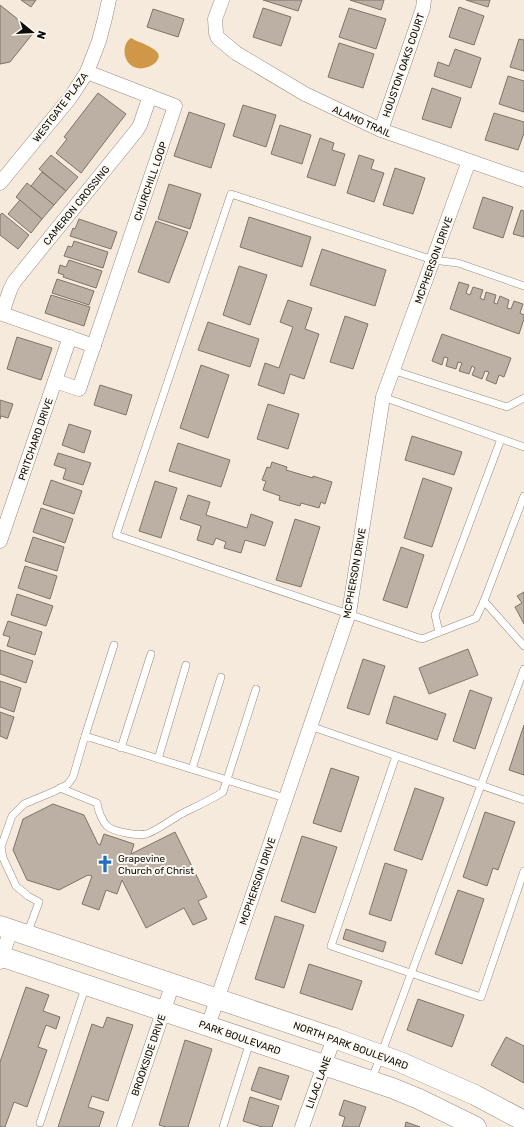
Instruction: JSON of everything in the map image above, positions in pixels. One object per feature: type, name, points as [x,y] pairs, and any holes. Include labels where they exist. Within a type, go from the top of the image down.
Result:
[{"type":"main road","points":[[12,930],[172,984]]},
{"type":"main road","name":"PARK BOULEVARD","points":[[1,958],[251,1040],[419,1098],[468,1125]]},
{"type":"main road","name":"NORTH PARK BOULEVARD","points":[[172,984],[381,1054],[475,1095],[524,1121]]},
{"type":"street","name":"WESTGATE PLAZA","points":[[0,183],[70,98],[87,72],[99,41],[109,0]]},
{"type":"street","name":"ALAMO TRAIL","points":[[222,0],[215,19],[216,33],[218,38],[236,53],[305,94],[381,130],[524,180]]},
{"type":"street","name":"HOUSTON OAKS COURT","points":[[381,130],[423,8],[424,0]]},
{"type":"street","name":"CHURCHILL LOOP","points":[[55,381],[79,389],[175,106],[87,72]]},
{"type":"street","name":"CAMERON CROSSING","points":[[1,313],[14,282],[137,130],[150,96]]},
{"type":"street","name":"MCPHERSON DRIVE","points":[[208,1026],[349,613],[383,397],[469,161]]},
{"type":"street","points":[[1,313],[94,346]]},
{"type":"street","name":"PRITCHARD DRIVE","points":[[0,540],[70,337]]},
{"type":"street","points":[[1,958],[12,930]]},
{"type":"street","name":"BROOKSIDE DRIVE","points":[[124,1127],[172,984]]},
{"type":"street","name":"LILAC LANE","points":[[302,1127],[334,1038]]},
{"type":"lane","points":[[524,286],[458,263],[433,260],[231,194],[116,535],[422,639],[476,618],[484,601],[524,496]]},
{"type":"lane","points":[[392,370],[507,408],[524,398]]},
{"type":"lane","points":[[383,397],[524,447]]},
{"type":"lane","points":[[439,632],[435,615],[501,439]]},
{"type":"lane","points":[[484,601],[524,646]]},
{"type":"lane","points":[[12,930],[39,902],[28,896],[16,886],[3,858],[1,847],[12,816],[24,804],[68,784],[73,777],[114,645]]},
{"type":"lane","points":[[121,748],[151,654]]},
{"type":"lane","points":[[158,759],[186,665]]},
{"type":"lane","points":[[371,1081],[524,669]]},
{"type":"lane","points":[[192,770],[221,677]]},
{"type":"lane","points":[[60,788],[97,803],[99,812],[107,826],[118,831],[135,834],[147,834],[182,814],[213,799],[223,792],[256,689]]},
{"type":"lane","points":[[310,726],[524,800]]},
{"type":"lane","points":[[85,736],[285,798]]},
{"type":"lane","points":[[396,756],[331,946],[481,997],[524,871]]},
{"type":"lane","points":[[40,1123],[86,985]]},
{"type":"lane","points":[[223,1127],[251,1040]]},
{"type":"shaded area","points":[[131,38],[155,50],[159,55],[156,62],[149,67],[140,68],[134,67],[129,63],[126,58],[125,47]]},
{"type":"building","points":[[21,0],[36,0],[31,7]]},
{"type":"building","points":[[263,0],[302,0],[298,11]]},
{"type":"building","points":[[350,0],[384,0],[381,10]]},
{"type":"building","points":[[466,0],[490,0],[488,7]]},
{"type":"building","points":[[0,5],[34,32],[10,62],[0,64]]},
{"type":"building","points":[[459,7],[484,16],[474,45],[449,37]]},
{"type":"building","points":[[263,8],[291,17],[281,46],[253,37]]},
{"type":"building","points":[[349,8],[386,19],[376,49],[339,37]]},
{"type":"building","points":[[153,9],[184,19],[178,37],[147,27]]},
{"type":"building","points":[[519,39],[524,40],[524,71],[510,67]]},
{"type":"building","points":[[339,43],[374,54],[363,88],[328,77]]},
{"type":"building","points":[[455,49],[481,58],[471,88],[434,76],[438,62],[449,66]]},
{"type":"building","points":[[508,76],[524,81],[524,112],[499,104]]},
{"type":"building","points":[[432,88],[461,98],[451,128],[422,119]]},
{"type":"building","points":[[98,93],[126,114],[81,173],[56,153],[67,139],[64,137]]},
{"type":"building","points":[[243,105],[276,115],[266,147],[233,136]]},
{"type":"building","points":[[189,112],[225,124],[211,168],[174,156]]},
{"type":"building","points":[[494,113],[524,122],[524,133],[518,150],[485,140]]},
{"type":"building","points":[[280,125],[311,135],[302,164],[271,154]]},
{"type":"building","points":[[320,138],[334,143],[332,150],[345,154],[335,186],[307,177]]},
{"type":"building","points":[[51,155],[78,177],[66,191],[39,169]]},
{"type":"building","points":[[359,155],[374,160],[371,169],[384,173],[374,202],[347,193]]},
{"type":"building","points":[[395,168],[425,178],[413,214],[383,205]]},
{"type":"building","points":[[42,172],[66,191],[54,205],[31,186]]},
{"type":"building","points":[[27,183],[54,205],[42,219],[16,197]]},
{"type":"building","points":[[169,184],[201,194],[190,229],[158,219]]},
{"type":"building","points":[[483,197],[513,207],[503,238],[473,228]]},
{"type":"building","points":[[20,200],[42,219],[31,233],[8,214]]},
{"type":"building","points":[[521,210],[524,211],[524,237],[513,234]]},
{"type":"building","points":[[2,213],[29,235],[18,249],[0,235],[0,215]]},
{"type":"building","points":[[249,217],[311,237],[302,267],[240,247]]},
{"type":"building","points":[[79,219],[117,232],[111,249],[70,236]]},
{"type":"building","points":[[156,221],[188,232],[169,283],[138,272]]},
{"type":"building","points":[[74,241],[108,252],[103,268],[64,256],[68,246],[72,247]]},
{"type":"building","points":[[322,249],[386,270],[375,306],[310,285]]},
{"type":"building","points":[[69,260],[102,271],[96,288],[63,277],[64,275],[58,273],[60,265],[66,267]]},
{"type":"building","points":[[239,266],[267,275],[250,325],[223,315]]},
{"type":"building","points":[[57,279],[94,291],[89,305],[52,293]]},
{"type":"building","points":[[459,282],[469,285],[466,293],[470,295],[473,287],[483,290],[480,298],[484,300],[486,292],[496,295],[494,303],[497,304],[500,296],[509,300],[507,308],[511,309],[514,301],[523,304],[520,313],[524,315],[524,319],[519,334],[450,309]]},
{"type":"building","points":[[51,295],[90,307],[84,326],[45,313]]},
{"type":"building","points":[[288,300],[312,308],[305,329],[319,334],[304,379],[290,374],[284,394],[258,385],[265,363],[279,368],[293,327],[280,322]]},
{"type":"building","points":[[345,316],[368,324],[353,369],[330,362]]},
{"type":"building","points":[[208,322],[259,339],[250,367],[198,350]]},
{"type":"building","points":[[442,334],[511,358],[504,377],[499,375],[496,384],[486,380],[489,372],[485,371],[482,379],[472,375],[475,368],[472,366],[469,374],[459,371],[462,363],[458,362],[456,369],[446,366],[448,358],[444,357],[442,365],[432,361]]},
{"type":"building","points":[[17,337],[52,348],[41,380],[7,369]]},
{"type":"building","points":[[201,365],[229,375],[208,438],[180,428]]},
{"type":"building","points":[[100,385],[132,395],[126,415],[94,405]]},
{"type":"building","points":[[0,400],[13,404],[8,418],[1,416],[0,419]]},
{"type":"building","points":[[268,404],[299,414],[288,449],[257,439]]},
{"type":"building","points":[[69,424],[91,431],[84,453],[62,445]]},
{"type":"building","points":[[412,436],[462,452],[454,475],[405,460]]},
{"type":"building","points":[[178,443],[230,460],[221,487],[169,471]]},
{"type":"building","points":[[58,453],[91,463],[83,485],[63,479],[66,469],[54,465]]},
{"type":"building","points":[[272,462],[287,467],[286,470],[332,482],[325,504],[321,502],[319,508],[301,503],[300,506],[279,500],[280,496],[263,490],[266,481],[262,480],[267,467],[270,468]]},
{"type":"building","points":[[423,478],[452,488],[432,547],[404,538]]},
{"type":"building","points":[[51,480],[82,491],[74,514],[43,504]]},
{"type":"building","points":[[155,481],[177,488],[161,538],[139,531]]},
{"type":"building","points":[[188,495],[210,502],[206,515],[247,528],[251,514],[273,522],[265,546],[245,540],[241,553],[224,548],[226,542],[216,538],[213,545],[197,540],[201,526],[180,519]]},
{"type":"building","points":[[41,508],[73,519],[65,543],[33,532]]},
{"type":"building","points":[[295,519],[320,527],[301,587],[276,580]]},
{"type":"building","points":[[33,537],[64,547],[57,571],[25,561]]},
{"type":"building","points":[[401,547],[424,555],[407,608],[383,600]]},
{"type":"building","points":[[25,566],[57,576],[50,599],[18,588]]},
{"type":"building","points":[[524,592],[524,624],[515,607],[522,603],[517,596]]},
{"type":"building","points":[[17,594],[53,606],[46,626],[11,615]]},
{"type":"building","points":[[8,621],[42,632],[35,655],[7,646],[10,637],[3,635]]},
{"type":"building","points":[[468,649],[478,675],[429,694],[419,668]]},
{"type":"building","points":[[0,650],[33,661],[26,683],[0,674]]},
{"type":"building","points":[[363,659],[385,666],[369,715],[347,708]]},
{"type":"building","points":[[0,681],[21,688],[14,712],[0,707]]},
{"type":"building","points":[[470,690],[492,698],[475,749],[453,741]]},
{"type":"building","points":[[394,696],[446,714],[437,740],[386,723]]},
{"type":"building","points":[[0,712],[14,717],[7,739],[0,736]]},
{"type":"building","points":[[524,725],[524,775],[509,770]]},
{"type":"building","points":[[331,768],[359,777],[341,832],[313,823]]},
{"type":"building","points":[[415,788],[444,798],[422,860],[394,850]]},
{"type":"building","name":"Grapevine Church of Christ","points":[[53,804],[84,815],[98,844],[100,845],[104,834],[134,844],[131,854],[175,832],[207,897],[198,901],[207,919],[193,925],[184,908],[146,928],[122,880],[117,894],[106,890],[99,910],[82,904],[92,876],[88,875],[59,890],[27,880],[13,850],[23,819]]},
{"type":"building","points":[[485,812],[515,822],[498,870],[493,868],[487,886],[463,877]]},
{"type":"building","points":[[302,836],[337,847],[315,913],[281,901]]},
{"type":"building","points":[[385,863],[407,870],[391,921],[369,914]]},
{"type":"building","points":[[458,890],[484,899],[462,964],[435,954]]},
{"type":"building","points":[[275,916],[304,925],[284,988],[255,979]]},
{"type":"building","points":[[346,929],[386,942],[383,952],[343,939]]},
{"type":"building","points":[[309,964],[362,981],[352,1010],[300,993]]},
{"type":"building","points":[[26,987],[49,995],[43,1011],[60,1017],[56,1029],[46,1025],[38,1047],[47,1050],[27,1107],[14,1102],[5,1127],[0,1127],[0,1062]]},
{"type":"building","points":[[418,999],[464,1015],[452,1047],[407,1030]]},
{"type":"building","points":[[107,1017],[133,1025],[108,1101],[92,1096],[88,1107],[104,1112],[99,1127],[58,1127],[92,1024],[103,1028]]},
{"type":"building","points":[[506,1037],[524,1046],[524,1083],[491,1065]]},
{"type":"building","points":[[185,1040],[212,1049],[188,1127],[166,1127],[159,1125]]},
{"type":"building","points":[[259,1067],[289,1076],[281,1100],[251,1090]]},
{"type":"building","points":[[250,1097],[279,1106],[272,1127],[262,1127],[243,1121]]},
{"type":"building","points":[[344,1100],[366,1107],[359,1127],[342,1127],[345,1117],[339,1115]]},
{"type":"building","points":[[406,1122],[420,1127],[405,1127]]},
{"type":"place","name":"Grapevine Church of Christ","points":[[105,864]]}]
